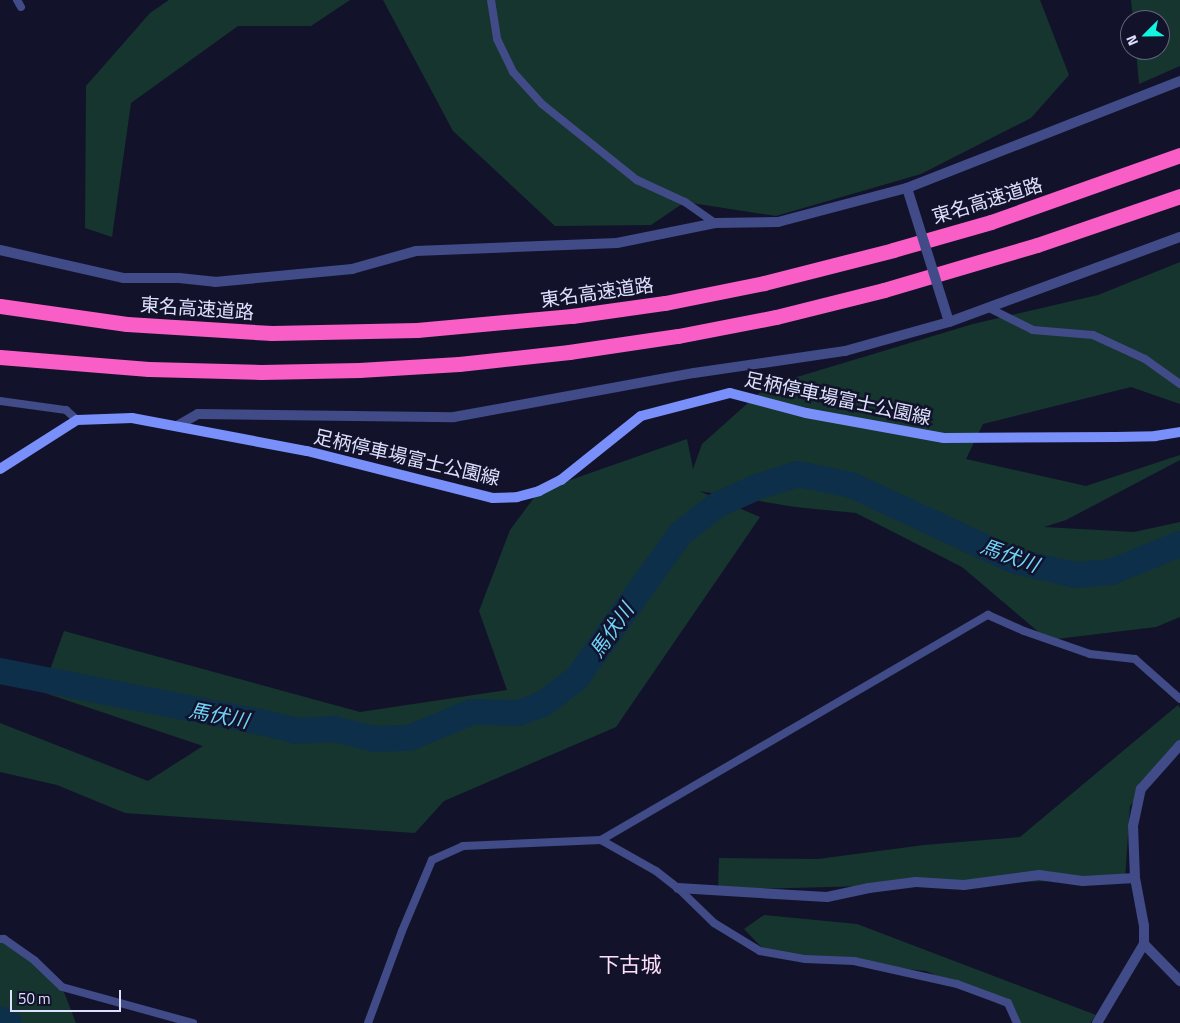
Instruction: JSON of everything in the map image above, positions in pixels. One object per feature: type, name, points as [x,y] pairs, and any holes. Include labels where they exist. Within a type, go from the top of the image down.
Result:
[{"type":"highway","name":"東名高速道路","points":[[0,306],[127,324],[272,333],[417,330],[572,316],[665,302],[764,283],[893,250],[991,222],[1180,156]]},
{"type":"highway","points":[[0,358],[149,369],[261,372],[359,370],[459,364],[569,352],[678,336],[776,317],[866,295],[1037,245],[1180,196]]},
{"type":"main road","name":"足柄停車場富士公園線","points":[[76,420],[132,418],[177,426],[316,453],[493,498],[517,497],[539,491],[561,480],[641,416],[730,394],[806,413],[944,438],[1125,437],[1180,432]]},
{"type":"main road","points":[[0,469],[76,420]]},
{"type":"street","points":[[0,250],[123,278],[179,278],[215,282],[352,269],[416,251],[617,243],[715,223],[778,222],[908,188],[1180,81]]},
{"type":"street","points":[[908,188],[949,322]]},
{"type":"street","points":[[177,426],[198,414],[454,417],[694,373],[845,351],[949,322],[1180,237]]},
{"type":"street","points":[[1097,1023],[1144,944],[1144,926],[1135,878],[1133,826],[1141,789],[1180,744]]},
{"type":"street","points":[[678,888],[827,897],[869,888],[916,882],[964,885],[1039,876],[1082,881],[1135,878]]},
{"type":"street","points":[[1144,944],[1180,981]]},
{"type":"lane","points":[[491,0],[497,39],[513,72],[542,104],[637,180],[685,202],[715,223]]},
{"type":"lane","points":[[989,308],[1033,330],[1093,335],[1145,359],[1180,384]]},
{"type":"lane","points":[[0,401],[66,410],[76,420]]},
{"type":"lane","points":[[368,1023],[402,930],[432,860],[463,846],[601,840],[988,615],[1024,631],[1090,654],[1135,659],[1180,699]]},
{"type":"lane","points":[[601,840],[656,871],[678,888],[714,923],[760,951],[805,959],[854,961],[957,984],[1008,1004],[1017,1023]]},
{"type":"lane","points":[[0,939],[4,939],[35,961],[62,987],[192,1023]]},
{"type":"green space","points":[[169,0],[350,0],[311,26],[238,26],[131,103],[112,237],[85,228],[86,86],[150,13]]},
{"type":"green space","points":[[383,0],[1040,0],[1069,75],[1031,118],[921,174],[776,216],[685,202],[651,225],[555,226],[453,131]]},
{"type":"green space","points":[[1131,0],[1180,0],[1180,66],[1139,84],[1137,60],[1170,60],[1170,10],[1132,10]]},
{"type":"green space","points":[[1180,262],[1180,404],[1131,387],[983,424],[966,459],[1086,486],[1180,455],[1180,460],[1066,520],[1044,527],[1134,532],[1180,522],[1180,617],[1156,627],[1048,640],[962,567],[856,513],[795,507],[699,491],[760,517],[616,727],[444,801],[415,833],[125,813],[57,785],[0,772],[0,723],[148,781],[203,746],[42,692],[64,631],[360,712],[507,690],[479,611],[510,530],[539,491],[687,439],[693,469],[702,444],[767,386],[973,324],[1098,295]]},
{"type":"green space","points":[[1178,705],[1180,708],[1180,746],[1130,806],[1125,879],[718,890],[719,858],[818,859],[924,845],[1020,837]]},
{"type":"green space","points":[[764,915],[857,924],[1096,1015],[1090,1023],[1019,1023],[1010,1009],[926,971],[767,953],[744,929]]},
{"type":"green space","points":[[0,939],[4,939],[62,987],[76,1023],[0,1023]]},
{"type":"waterway","name":"馬伏川","points":[[0,671],[261,722],[296,731],[333,729],[376,739],[409,738],[472,712],[518,713],[543,704],[577,678],[680,534],[717,505],[757,487],[798,474],[851,485],[1015,561],[1075,575],[1111,572],[1180,544]]},
{"type":"waterway","points":[[0,1019],[9,1023]]},
{"type":"district","name":"下古城","points":[[630,964]]}]
